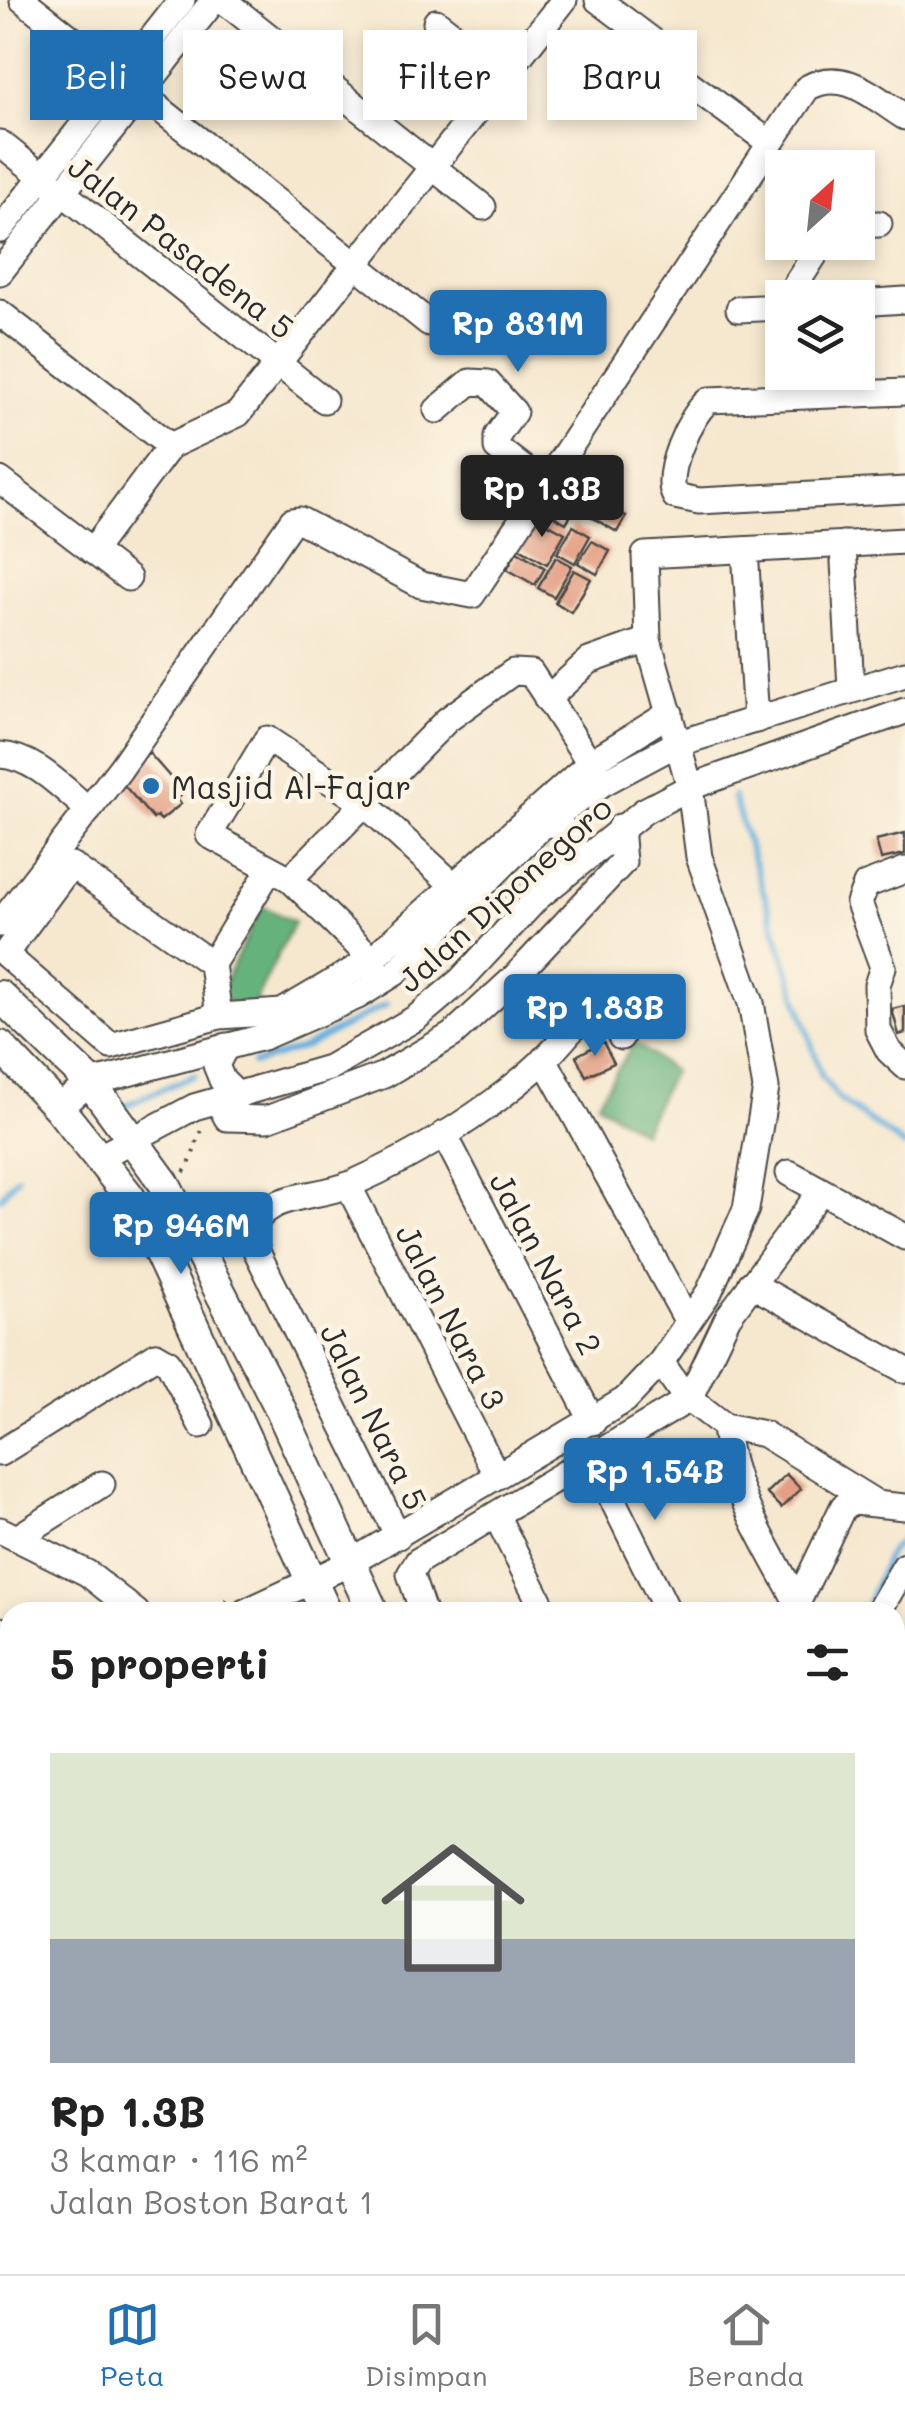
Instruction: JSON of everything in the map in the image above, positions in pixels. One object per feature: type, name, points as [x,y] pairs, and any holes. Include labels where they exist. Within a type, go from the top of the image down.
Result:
[{"type":"main road","points":[[0,996],[91,1082],[133,1136],[192,1232],[368,1602]]},
{"type":"main road","points":[[0,1046],[58,1107],[128,1196],[160,1254],[322,1602]]},
{"type":"street","points":[[23,0],[60,30]]},
{"type":"street","points":[[163,31],[182,0]]},
{"type":"street","points":[[163,52],[214,0]]},
{"type":"street","points":[[222,0],[483,207]]},
{"type":"street","points":[[527,47],[564,0]]},
{"type":"street","points":[[598,0],[638,30]]},
{"type":"street","points":[[436,22],[446,30]]},
{"type":"street","points":[[0,924],[88,810],[292,521],[300,520],[421,585],[467,596],[477,590],[807,88],[824,79],[842,78],[905,118]]},
{"type":"street","points":[[697,89],[770,142]]},
{"type":"street","points":[[163,112],[428,323]]},
{"type":"street","points":[[0,272],[53,184],[103,120]]},
{"type":"street","points":[[92,551],[170,446],[238,414],[470,120]]},
{"type":"street","name":"Jalan Pasadena 5","points":[[0,142],[324,400]]},
{"type":"street","points":[[0,230],[53,184]]},
{"type":"street","points":[[875,302],[905,300]]},
{"type":"street","points":[[739,309],[765,306]]},
{"type":"street","points":[[0,313],[170,446]]},
{"type":"street","points":[[437,410],[470,382],[488,383],[514,412],[497,436],[497,448],[547,487]]},
{"type":"street","points":[[905,392],[718,399],[699,408],[670,483],[671,492],[680,499],[905,490]]},
{"type":"street","points":[[0,480],[128,578]]},
{"type":"street","points":[[268,1602],[350,1564],[594,1422],[644,1382],[709,1292],[746,1208],[766,1088],[751,1004],[699,857],[690,787],[648,640],[645,555],[905,541]]},
{"type":"street","points":[[843,544],[851,688]]},
{"type":"street","points":[[745,550],[756,720]]},
{"type":"street","points":[[547,698],[589,661],[648,640]]},
{"type":"street","points":[[219,1016],[212,964],[280,875],[365,804],[447,720],[513,672],[531,673],[597,773]]},
{"type":"street","name":"Jalan Diponegoro","points":[[58,1107],[91,1082],[315,1018],[375,971],[395,973],[461,891],[545,823],[597,773],[676,744],[905,674]]},
{"type":"street","name":"Jalan Diponegoro","points":[[98,1158],[133,1136],[221,1099],[329,1068],[416,1018],[620,827],[690,787],[905,711]]},
{"type":"street","points":[[212,964],[71,865],[5,954],[102,1042],[112,1046],[219,1016],[282,1012],[375,971],[280,875],[209,835],[268,739],[365,804],[461,891],[670,713]]},
{"type":"street","points":[[0,755],[12,756],[43,772],[88,810]]},
{"type":"street","points":[[545,823],[561,826],[572,839],[578,864]]},
{"type":"street","points":[[226,1046],[216,1065],[222,1080],[226,1118],[267,1119],[384,1075],[452,1035],[512,980],[623,862],[620,827]]},
{"type":"street","points":[[903,1061],[882,1041],[878,1030],[877,985],[894,965],[859,903],[866,885],[905,870]]},
{"type":"street","points":[[348,1185],[444,1134],[544,1059],[599,1004],[610,1010],[621,1038]]},
{"type":"street","points":[[544,1059],[688,1322]]},
{"type":"street","name":"Jalan Nara 2","points":[[444,1134],[594,1422]]},
{"type":"street","points":[[789,1173],[905,1237]]},
{"type":"street","name":"Jalan Nara 5","points":[[348,1185],[267,1206],[254,1216],[249,1236],[398,1536]]},
{"type":"street","name":"Jalan Nara 3","points":[[348,1185],[498,1476]]},
{"type":"street","points":[[420,1602],[410,1574],[418,1561],[592,1458],[686,1396],[728,1317],[821,1192]]},
{"type":"street","points":[[750,1284],[905,1370]]},
{"type":"street","points":[[0,1453],[149,1356],[161,1357],[201,1425]]},
{"type":"street","points":[[661,1362],[686,1396],[725,1426],[764,1434],[876,1503]]},
{"type":"street","points":[[644,1382],[686,1396]]},
{"type":"street","points":[[725,1426],[727,1454],[738,1491],[793,1602]]},
{"type":"street","points":[[592,1458],[663,1602]]},
{"type":"street","points":[[8,1534],[102,1484]]},
{"type":"street","points":[[797,1602],[843,1507],[854,1502],[905,1507]]},
{"type":"street","points":[[496,1514],[540,1602]]},
{"type":"street","points":[[8,1534],[87,1573],[125,1602]]},
{"type":"street","points":[[884,1602],[905,1566]]},
{"type":"path","points":[[184,1172],[192,1162],[193,1144],[212,1121],[221,1099]]},
{"type":"green space","points":[[262,906],[294,922],[250,1012],[218,996]]},
{"type":"green space","points":[[634,1042],[673,1071],[642,1132],[597,1103]]},
{"type":"building","points":[[553,484],[580,500],[566,523],[539,507]]},
{"type":"building","points":[[602,502],[626,516],[617,532],[593,518]]},
{"type":"building","points":[[536,517],[565,533],[547,564],[518,547]]},
{"type":"building","points":[[573,526],[590,536],[575,563],[557,553]]},
{"type":"building","points":[[592,541],[610,551],[597,574],[578,563]]},
{"type":"building","points":[[517,551],[545,568],[535,585],[507,569]]},
{"type":"building","points":[[556,557],[572,566],[554,597],[538,588]]},
{"type":"building","points":[[574,570],[591,579],[571,612],[555,602]]},
{"type":"building","name":"Masjid Al-Fajar","points":[[149,753],[184,793],[177,799],[181,804],[161,820],[157,816],[153,819],[118,778]]},
{"type":"building","points":[[905,833],[905,854],[881,859],[876,840]]},
{"type":"building","points":[[905,1006],[905,1033],[899,1035],[892,1009]]},
{"type":"building","points":[[603,1042],[614,1063],[586,1076],[576,1056]]},
{"type":"building","points":[[786,1474],[801,1489],[781,1508],[766,1493]]},
{"type":"waterway","points":[[733,796],[822,1077],[840,1100],[905,1146]]},
{"type":"waterway","points":[[492,912],[562,842]]},
{"type":"waterway","points":[[450,952],[472,936]]},
{"type":"waterway","points":[[253,1064],[305,1047],[387,1004]]},
{"type":"waterway","points":[[119,1108],[195,1075]]},
{"type":"waterway","points":[[0,1198],[17,1177]]},
{"type":"waterway","points":[[868,1602],[890,1551],[905,1537]]},
{"type":"place","name":"Masjid Al-Fajar","points":[[151,786]]}]
